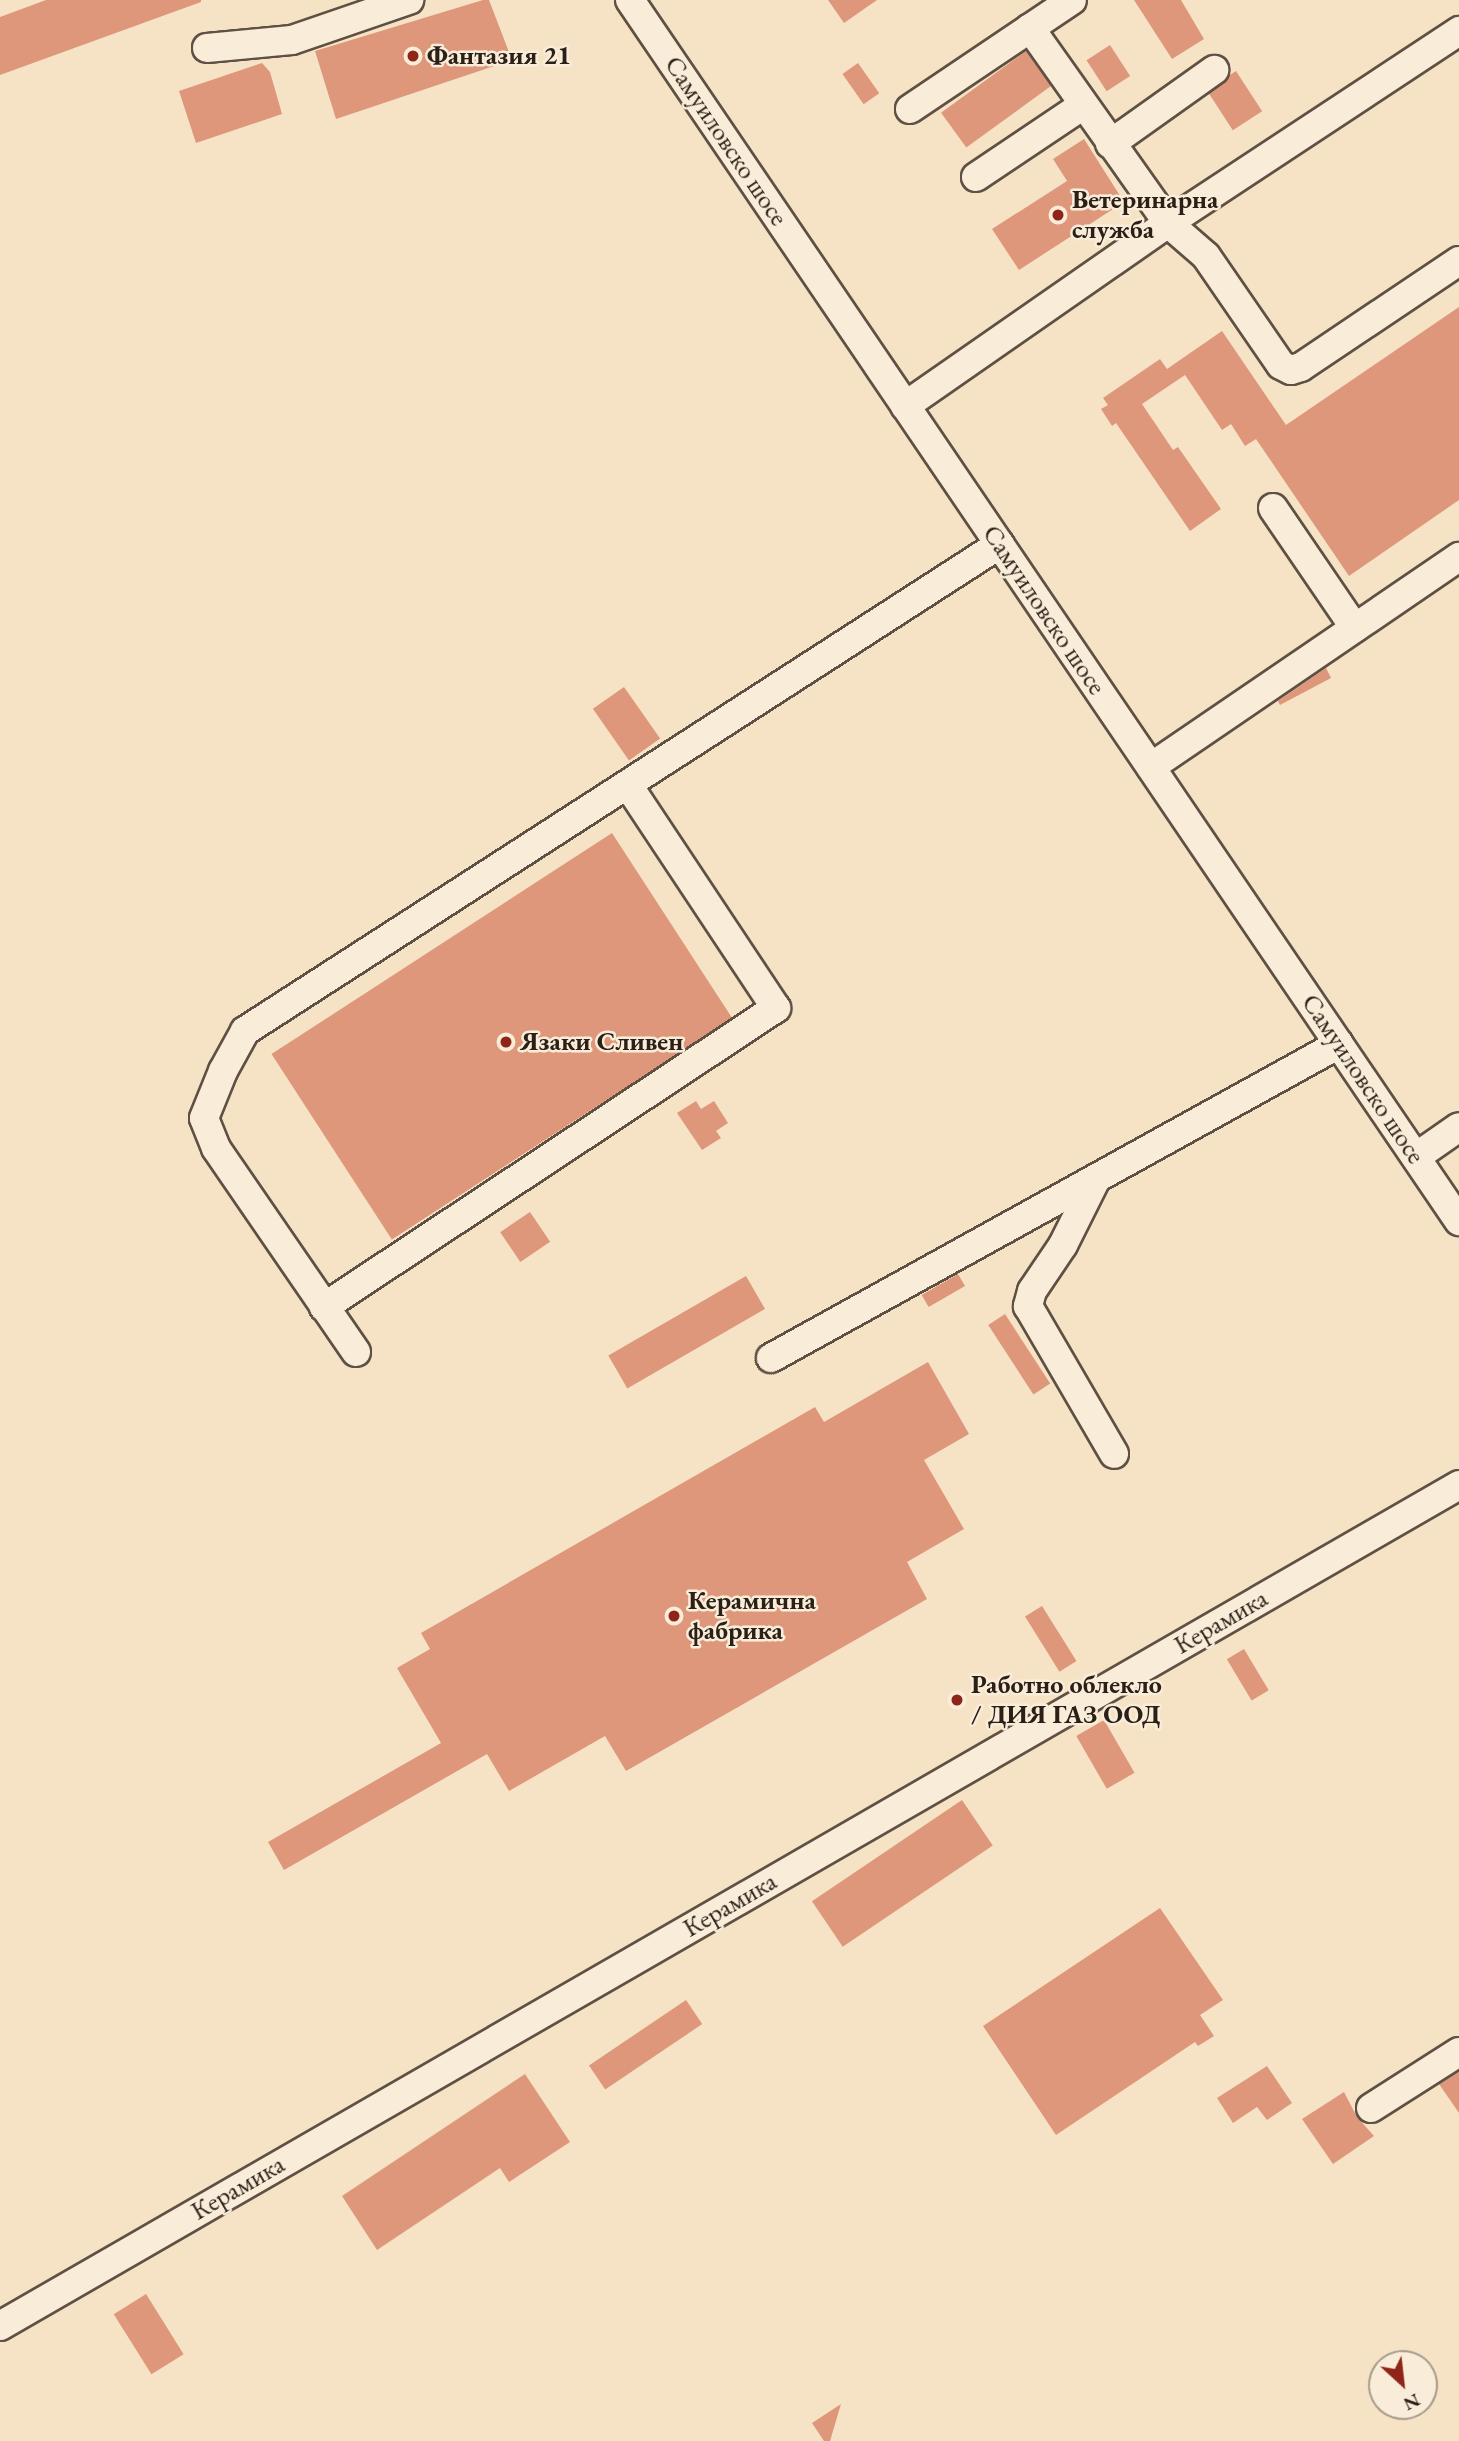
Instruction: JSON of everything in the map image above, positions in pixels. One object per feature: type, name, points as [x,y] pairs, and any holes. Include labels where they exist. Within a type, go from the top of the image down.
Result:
[{"type":"street","points":[[207,47],[292,40],[409,0]]},
{"type":"street","points":[[910,109],[1072,0]]},
{"type":"street","name":"Самуиловско шосе","points":[[632,1],[1459,1221]]},
{"type":"street","points":[[1030,28],[1168,223],[1206,256],[1281,365],[1291,370],[1301,367],[1459,261]]},
{"type":"street","points":[[905,406],[1168,223],[1459,31]]},
{"type":"street","points":[[1110,144],[1214,70]]},
{"type":"street","points":[[976,177],[1083,105]]},
{"type":"street","points":[[1273,508],[1355,628]]},
{"type":"street","points":[[356,1352],[216,1148],[204,1118],[223,1071],[246,1031],[1000,544]]},
{"type":"street","points":[[1151,767],[1459,557]]},
{"type":"street","points":[[324,1307],[776,1008],[628,785]]},
{"type":"street","points":[[771,1358],[1339,1044]]},
{"type":"street","points":[[1416,1157],[1459,1127]]},
{"type":"street","points":[[1096,1179],[1063,1245],[1032,1291],[1028,1306],[1114,1454]]},
{"type":"street","name":"Керамика","points":[[0,2326],[1459,1485]]},
{"type":"street","points":[[1371,2108],[1459,2052]]},
{"type":"building","points":[[46,0],[201,2],[0,75],[0,17]]},
{"type":"building","name":"Фантазия 21","points":[[489,0],[512,60],[336,119],[315,51]]},
{"type":"building","points":[[828,0],[877,0],[844,23]]},
{"type":"building","points":[[1134,0],[1181,0],[1204,39],[1172,59]]},
{"type":"building","points":[[1110,45],[1130,76],[1107,91],[1087,60]]},
{"type":"building","points":[[1026,51],[1051,86],[966,148],[941,113]]},
{"type":"building","points":[[262,63],[270,72],[282,114],[196,143],[179,91]]},
{"type":"building","points":[[858,63],[879,93],[864,104],[842,74]]},
{"type":"building","points":[[1236,71],[1262,111],[1233,130],[1207,90]]},
{"type":"building","name":"Ветеринарна служба","points":[[1084,139],[1124,202],[1019,270],[992,229],[1067,181],[1053,159]]},
{"type":"building","points":[[1459,307],[1459,500],[1349,576],[1256,439],[1245,446],[1231,424],[1222,430],[1185,375],[1142,404],[1173,450],[1178,447],[1221,509],[1190,531],[1116,423],[1112,426],[1101,409],[1108,405],[1103,398],[1160,359],[1167,369],[1222,331],[1286,425]]},
{"type":"building","points":[[1326,668],[1331,678],[1280,705],[1278,701]]},
{"type":"building","points":[[624,687],[660,739],[629,760],[593,709]]},
{"type":"building","name":"Язаки Сливен","points":[[612,833],[732,1018],[392,1239],[271,1054]]},
{"type":"building","points":[[696,1101],[701,1109],[714,1101],[728,1123],[716,1131],[721,1138],[702,1150],[677,1113]]},
{"type":"building","points":[[530,1212],[550,1242],[520,1262],[500,1232]]},
{"type":"building","points":[[958,1274],[965,1286],[929,1307],[922,1295]]},
{"type":"building","points":[[746,1276],[765,1309],[627,1388],[608,1356]]},
{"type":"building","points":[[1005,1314],[1050,1384],[1033,1395],[988,1325]]},
{"type":"building","name":"Керамична фабрика","points":[[928,1362],[969,1434],[924,1460],[964,1529],[907,1562],[927,1599],[626,1771],[605,1736],[509,1791],[487,1754],[284,1870],[268,1842],[441,1743],[397,1668],[430,1649],[421,1633],[815,1407],[824,1422]]},
{"type":"building","points":[[1042,1606],[1076,1661],[1059,1672],[1025,1617]]},
{"type":"building","points":[[1244,1649],[1269,1690],[1252,1700],[1227,1659]]},
{"type":"building","points":[[1104,1720],[1134,1773],[1107,1789],[1076,1736]]},
{"type":"building","points":[[962,1800],[993,1846],[843,1947],[812,1901]]},
{"type":"building","points":[[1160,1908],[1223,2000],[1200,2015],[1214,2036],[1198,2046],[1195,2042],[1056,2135],[983,2026]]},
{"type":"building","points":[[686,2000],[702,2024],[605,2089],[589,2065]]},
{"type":"building","points":[[1267,2066],[1292,2103],[1267,2120],[1257,2107],[1233,2123],[1217,2098]]},
{"type":"building","points":[[1459,2072],[1459,2113],[1439,2084]]},
{"type":"building","points":[[525,2074],[570,2142],[509,2182],[500,2168],[377,2250],[342,2196]]},
{"type":"building","points":[[1344,2092],[1357,2117],[1374,2136],[1333,2164],[1302,2119]]},
{"type":"building","points":[[146,2294],[184,2354],[151,2374],[114,2314]]},
{"type":"building","points":[[841,2404],[830,2441],[824,2441],[812,2423]]},
{"type":"place","name":"Фантазия 21","points":[[413,56]]},
{"type":"place","name":"Ветеринарна служба","points":[[1058,215]]},
{"type":"place","name":"Язаки Сливен","points":[[506,1042]]},
{"type":"place","name":"Керамична фабрика","points":[[674,1616]]},
{"type":"place","name":"Работно облекло / ДИЯ ГАЗ ООД","points":[[957,1700]]}]
